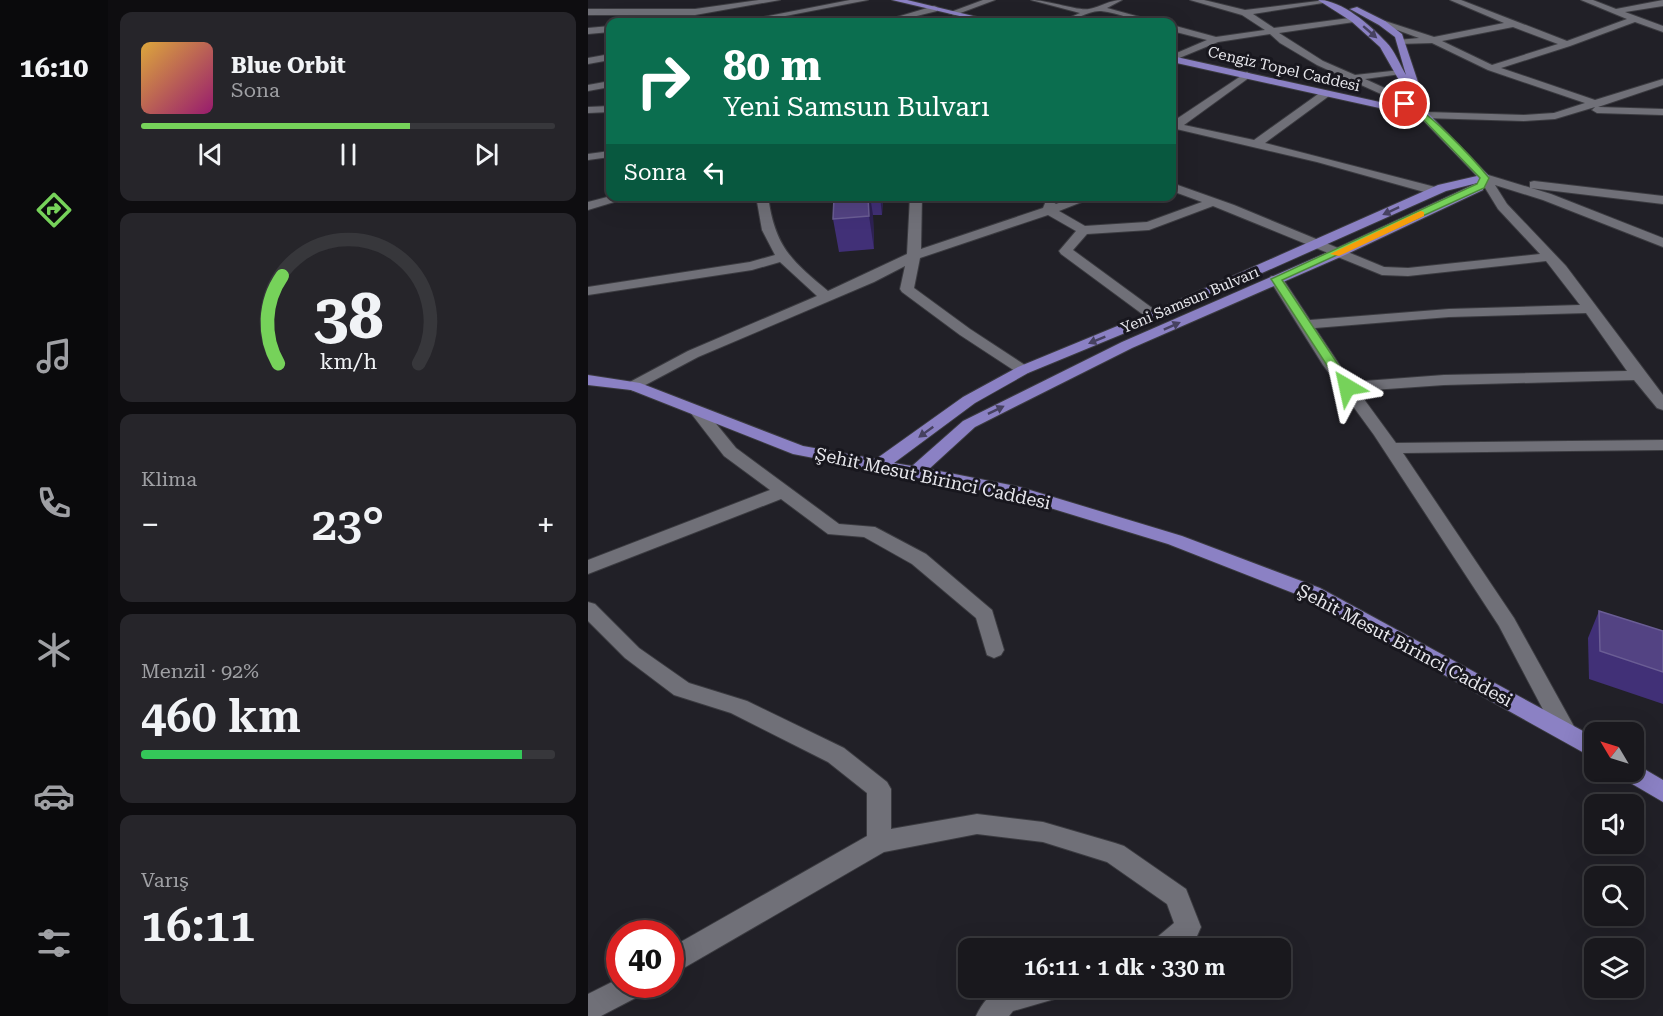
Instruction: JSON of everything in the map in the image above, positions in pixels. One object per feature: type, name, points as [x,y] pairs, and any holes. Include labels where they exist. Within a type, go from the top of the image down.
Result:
[{"type":"main road","points":[[896,0],[971,18]]},
{"type":"main road","points":[[1322,0],[1354,19],[1384,45],[1424,116],[1485,178]]},
{"type":"main road","points":[[1337,0],[1382,23],[1399,36],[1424,116]]},
{"type":"main road","name":"Cengiz Topel Caddesi","points":[[1176,59],[1424,116]]},
{"type":"main road","name":"Yeni Samsun Bulvarı","points":[[881,464],[969,400],[1023,370],[1154,316],[1435,191],[1485,178]]},
{"type":"main road","name":"Yeni Samsun Bulvarı","points":[[917,471],[969,424],[1126,345],[1340,252],[1480,186],[1485,178]]},
{"type":"main road","name":"Şehit Mesut Birinci Caddesi","points":[[588,380],[634,386],[799,450],[1014,491],[1154,533],[1312,592],[1584,742]]},
{"type":"main road","points":[[1644,780],[1663,792]]},
{"type":"street","points":[[685,18],[712,0]]},
{"type":"street","points":[[588,12],[695,12],[776,0]]},
{"type":"street","points":[[784,18],[864,0]]},
{"type":"street","points":[[952,13],[990,0]]},
{"type":"street","points":[[1035,0],[1134,18]]},
{"type":"street","points":[[1074,18],[1118,0]]},
{"type":"street","points":[[1194,0],[1245,13],[1283,41],[1320,63],[1385,92],[1424,116],[1524,118],[1555,116],[1663,82]]},
{"type":"street","points":[[1245,13],[1322,0]]},
{"type":"street","points":[[1454,0],[1567,44]]},
{"type":"street","points":[[1585,0],[1663,29]]},
{"type":"street","points":[[1614,12],[1663,3]]},
{"type":"street","points":[[899,18],[934,9]]},
{"type":"street","points":[[1176,56],[1216,40],[1354,19]]},
{"type":"street","points":[[1491,68],[1567,44],[1634,19]]},
{"type":"street","points":[[1382,23],[1433,40],[1491,68],[1597,104]]},
{"type":"street","points":[[1401,42],[1433,40],[1514,24]]},
{"type":"street","points":[[588,31],[606,29]]},
{"type":"street","points":[[1176,29],[1216,40]]},
{"type":"street","points":[[588,61],[606,58]]},
{"type":"street","points":[[1354,78],[1398,72]]},
{"type":"street","points":[[1176,123],[1247,75]]},
{"type":"street","points":[[588,88],[606,85]]},
{"type":"street","points":[[1256,144],[1325,94]]},
{"type":"street","points":[[588,110],[606,109]]},
{"type":"street","points":[[1632,110],[1663,121]]},
{"type":"street","points":[[1574,111],[1663,111]]},
{"type":"street","points":[[1176,126],[1256,144],[1435,191]]},
{"type":"street","points":[[588,157],[606,155]]},
{"type":"street","points":[[1485,178],[1663,200]]},
{"type":"street","points":[[1485,178],[1547,197],[1663,243]]},
{"type":"street","points":[[1485,178],[1502,206],[1550,257],[1663,405]]},
{"type":"street","points":[[1176,188],[1383,271],[1408,272],[1550,257]]},
{"type":"street","points":[[588,206],[608,201]]},
{"type":"street","points":[[762,201],[763,220],[781,257],[826,297]]},
{"type":"street","points":[[916,201],[914,256],[907,289],[965,332],[1023,370]]},
{"type":"street","points":[[634,386],[693,354],[826,297],[914,256],[1051,203],[1083,230],[1149,226],[1213,202]]},
{"type":"street","points":[[1083,230],[1066,251],[1154,316]]},
{"type":"street","points":[[588,291],[752,266],[781,257]]},
{"type":"street","points":[[1276,279],[1507,623],[1565,730]]},
{"type":"street","points":[[1307,325],[1414,314],[1488,310],[1591,309]]},
{"type":"street","points":[[1347,387],[1444,380],[1638,375]]},
{"type":"street","points":[[698,412],[729,452],[835,530],[868,531],[919,559],[985,615],[994,650]]},
{"type":"street","points":[[1390,448],[1663,445]]},
{"type":"street","points":[[588,567],[782,492]]},
{"type":"street","points":[[588,609],[632,654],[682,689],[739,707],[836,755],[871,782],[879,789],[879,842]]},
{"type":"street","points":[[684,955],[879,842],[977,824],[1043,832],[1115,854],[1178,897],[1188,927],[1175,938]]},
{"type":"street","points":[[588,1008],[608,998]]},
{"type":"street","points":[[990,1016],[1005,1000],[1013,998]]},
{"type":"building","points":[[834,201],[868,201],[869,216],[833,219]]},
{"type":"building","points":[[1599,611],[1663,631],[1663,672],[1600,651]]},
{"type":"slow traffic","points":[[1335,254],[1421,214]]},
{"type":"route","points":[[1347,387],[1276,279],[1340,252],[1480,186],[1485,178],[1424,116],[1405,104]]}]
